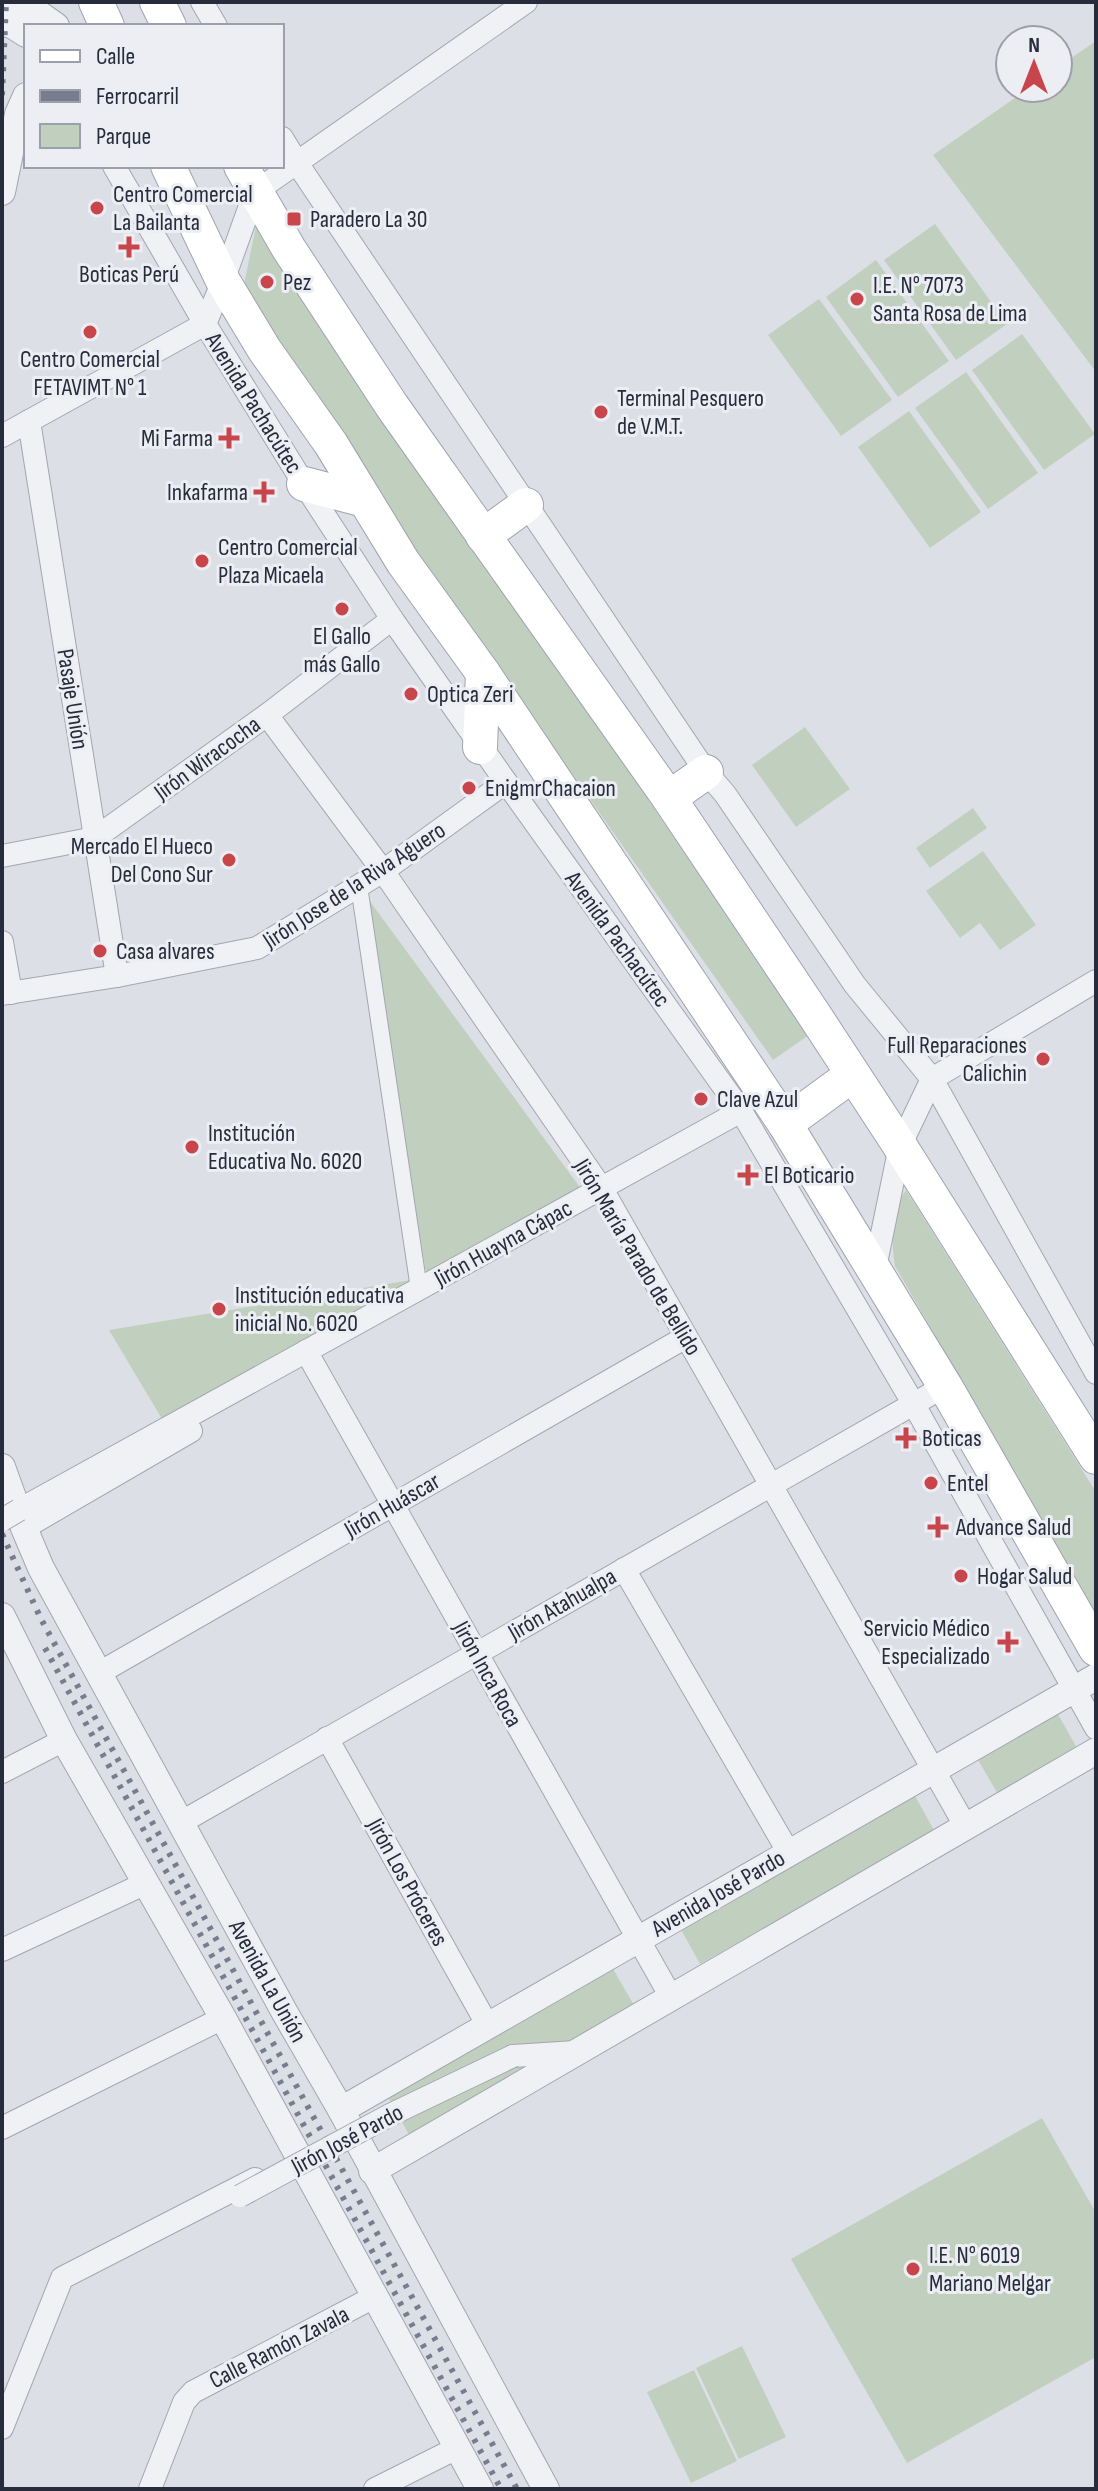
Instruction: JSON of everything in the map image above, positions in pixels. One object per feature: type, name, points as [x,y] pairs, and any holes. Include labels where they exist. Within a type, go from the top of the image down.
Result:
[{"type":"main road","points":[[96,2],[106,24]]},
{"type":"main road","points":[[157,2],[168,24]]},
{"type":"main road","name":"Avenida Pachacútec","points":[[169,168],[223,281],[264,349],[331,444],[403,562],[483,673],[785,1124],[945,1386],[1096,1649]]},
{"type":"main road","points":[[248,179],[392,406],[669,798],[813,1013],[1096,1457]]},
{"type":"main road","points":[[304,484],[365,500]]},
{"type":"main road","points":[[483,536],[526,505]]},
{"type":"main road","points":[[480,747],[483,673]]},
{"type":"main road","points":[[669,798],[706,772]]},
{"type":"main road","points":[[785,1124],[852,1075]]},
{"type":"street","points":[[202,2],[215,24]]},
{"type":"street","points":[[284,166],[296,162],[526,2]]},
{"type":"street","points":[[2,3],[35,11],[53,24]]},
{"type":"street","points":[[2,23],[24,33]]},
{"type":"street","points":[[2,192],[18,114],[24,100]]},
{"type":"street","points":[[284,141],[706,772],[725,794],[855,985],[932,1079],[1096,1373]]},
{"type":"street","name":"Avenida Pachacútec","points":[[115,168],[205,324],[392,619],[741,1111],[913,1403],[1085,1683],[1096,1728]]},
{"type":"street","points":[[2,436],[205,324],[223,281],[248,179],[279,168]]},
{"type":"street","name":"Pasaje Unión","points":[[29,421],[117,976]]},
{"type":"street","name":"Jirón Wiracocha","points":[[2,856],[95,838],[267,715],[392,619]]},
{"type":"street","name":"Jirón María Parado de Bellido","points":[[267,715],[383,871],[602,1189],[966,1827]]},
{"type":"street","name":"Jirón Jose de la Riva Aguero","points":[[6,994],[257,948],[383,871],[506,782]]},
{"type":"street","points":[[359,886],[419,1289]]},
{"type":"street","points":[[2,942],[6,994]]},
{"type":"street","points":[[875,1268],[900,1146],[932,1079],[1096,981]]},
{"type":"street","name":"Jirón Huayna Cápac","points":[[15,1519],[198,1410],[741,1111]]},
{"type":"street","name":"Jirón Huáscar","points":[[99,1673],[686,1337]]},
{"type":"street","name":"Jirón Huayna Cápac","points":[[15,1519],[282,1378],[306,1351]]},
{"type":"street","name":"Jirón Inca Roca","points":[[306,1351],[671,1997]]},
{"type":"street","name":"Jirón Atahualpa","points":[[180,1823],[945,1386]]},
{"type":"street","name":"Avenida La Unión","points":[[2,1467],[15,1519],[41,1568],[341,2110],[546,2489]]},
{"type":"street","points":[[624,1569],[789,1853]]},
{"type":"street","points":[[2,1616],[64,1740],[223,2018],[480,2489]]},
{"type":"street","name":"Avenida José Pardo","points":[[341,2110],[1085,1683]]},
{"type":"street","name":"Jirón Los Próceres","points":[[327,1738],[488,2026]]},
{"type":"street","points":[[2,1772],[64,1740]]},
{"type":"street","points":[[372,2171],[1096,1751]]},
{"type":"street","points":[[2,1950],[144,1884]]},
{"type":"street","points":[[2,2128],[223,2018]]},
{"type":"street","name":"Jirón José Pardo","points":[[123,2246],[155,2239],[390,2115],[513,2056],[576,2052]]},
{"type":"street","name":"Jirón José Pardo","points":[[2,2428],[62,2278],[298,2157]]},
{"type":"street","name":"Calle Ramón Zavala","points":[[150,2489],[184,2402],[193,2392],[374,2297]]},
{"type":"street","points":[[375,2489],[457,2448]]},
{"type":"green space","points":[[1096,41],[1096,372],[933,155],[1006,104],[1074,104],[1074,56]]},
{"type":"green space","points":[[935,224],[1007,324],[956,360],[884,260]]},
{"type":"green space","points":[[256,226],[809,1035],[773,1060],[273,348],[242,294]]},
{"type":"green space","points":[[876,260],[949,361],[898,397],[826,297]]},
{"type":"green space","points":[[819,299],[892,400],[841,436],[768,335]]},
{"type":"green space","points":[[1022,334],[1095,434],[1044,470],[972,370]]},
{"type":"green space","points":[[966,372],[1038,473],[988,509],[915,408]]},
{"type":"green space","points":[[909,411],[981,512],[930,548],[858,447]]},
{"type":"green space","points":[[805,727],[850,789],[796,827],[752,765]]},
{"type":"green space","points":[[973,808],[987,828],[930,868],[916,848]]},
{"type":"green space","points":[[983,851],[1036,925],[1000,950],[980,923],[960,938],[926,891]]},
{"type":"green space","points":[[366,896],[579,1186],[579,1189],[433,1273],[425,1268]]},
{"type":"green space","points":[[906,1190],[1096,1492],[1096,1620],[895,1266],[893,1226],[897,1207]]},
{"type":"green space","points":[[411,1280],[162,1419],[109,1330]]},
{"type":"green space","points":[[1058,1714],[1078,1750],[999,1796],[978,1760]]},
{"type":"green space","points":[[914,1794],[935,1832],[700,1964],[679,1926]]},
{"type":"green space","points":[[612,1967],[635,2007],[412,2140],[388,2097]]},
{"type":"green space","points":[[1042,2118],[1096,2213],[1096,2357],[907,2463],[791,2259]]},
{"type":"green space","points":[[742,2346],[786,2437],[739,2459],[696,2368]]},
{"type":"green space","points":[[694,2370],[737,2461],[691,2483],[647,2392]]},
{"type":"railway","points":[[2,95],[6,2]]},
{"type":"railway","points":[[2,1534],[41,1619],[517,2489]]},
{"type":"railway","points":[[45,1648],[501,2489]]},
{"type":"place","name":"Centro Comercial La Bailanta","points":[[97,208]]},
{"type":"place","name":"Paradero La 30","points":[[294,219]]},
{"type":"place","name":"Boticas Perú","points":[[129,247]]},
{"type":"place","name":"Pez","points":[[267,282]]},
{"type":"place","name":"I.E. N° 7073 Santa Rosa de Lima","points":[[857,299]]},
{"type":"place","name":"Centro Comercial FETAVIMT N° 1","points":[[90,332]]},
{"type":"place","name":"Terminal Pesquero de V.M.T.","points":[[601,412]]},
{"type":"place","name":"Mi Farma","points":[[229,438]]},
{"type":"place","name":"Inkafarma","points":[[264,492]]},
{"type":"place","name":"Centro Comercial Plaza Micaela","points":[[202,561]]},
{"type":"place","name":"El Gallo más Gallo","points":[[342,609]]},
{"type":"place","name":"Optica Zeri","points":[[411,694]]},
{"type":"place","name":"EnigmrChacaion","points":[[469,788]]},
{"type":"place","name":"Mercado El Hueco Del Cono Sur","points":[[229,860]]},
{"type":"place","name":"Casa alvares","points":[[100,951]]},
{"type":"place","name":"Full Reparaciones Calichin","points":[[1043,1059]]},
{"type":"place","name":"Clave Azul","points":[[701,1099]]},
{"type":"place","name":"Institución Educativa No. 6020","points":[[192,1147]]},
{"type":"place","name":"El Boticario","points":[[748,1175]]},
{"type":"place","name":"Institución educativa inicial No. 6020","points":[[219,1309]]},
{"type":"place","name":"Boticas","points":[[906,1438]]},
{"type":"place","name":"Entel","points":[[931,1483]]},
{"type":"place","name":"Advance Salud","points":[[938,1527]]},
{"type":"place","name":"Hogar Salud","points":[[961,1576]]},
{"type":"place","name":"Servicio Médico Especializado","points":[[1008,1642]]},
{"type":"place","name":"I.E. N° 6019 Mariano Melgar","points":[[913,2269]]}]
